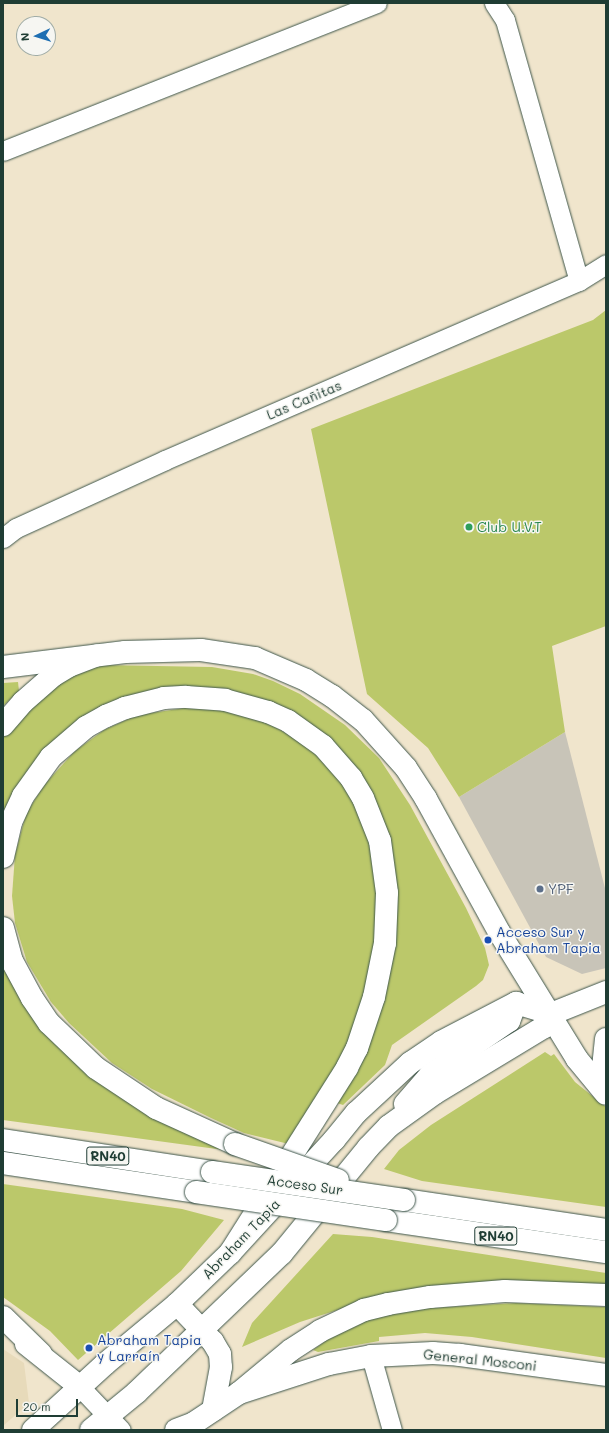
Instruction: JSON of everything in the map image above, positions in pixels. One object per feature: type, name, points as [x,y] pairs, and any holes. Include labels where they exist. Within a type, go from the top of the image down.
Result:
[{"type":"main road","points":[[3,667],[97,655],[169,650],[228,652],[254,658],[277,666],[332,696],[363,720],[406,768],[426,799],[499,932],[551,1014],[577,1059],[606,1094]]},
{"type":"main road","points":[[3,725],[23,702],[54,675],[68,666],[97,655]]},
{"type":"main road","points":[[3,857],[11,822],[23,796],[51,758],[86,727],[106,716],[132,706],[164,698],[186,696],[225,700],[268,712],[288,721],[323,746],[347,773],[363,798],[380,841],[387,893],[385,943],[374,997],[357,1048],[347,1068],[230,1253]]},
{"type":"main road","points":[[3,928],[12,961],[32,998],[49,1023],[96,1068],[156,1108],[235,1144],[382,1196]]},
{"type":"main road","points":[[91,1430],[114,1423],[136,1393],[282,1253],[430,1075],[448,1061],[496,1032],[509,1021],[516,1003],[519,962]]},
{"type":"main road","points":[[516,1003],[551,1014],[606,992]]},
{"type":"main road","name":"Abraham Tapia","points":[[33,1430],[176,1304],[230,1253],[334,1140],[356,1113],[410,1063],[441,1042],[516,1003]]},
{"type":"main road","points":[[389,1126],[441,1089],[544,1027],[551,1014]]},
{"type":"main road","points":[[606,1039],[602,1075],[606,1091]]},
{"type":"main road","name":"Acceso Sur","points":[[3,1140],[606,1230]]},
{"type":"main road","name":"Acceso Sur","points":[[3,1163],[606,1252]]},
{"type":"main road","points":[[239,1393],[291,1350],[320,1331],[364,1310],[388,1304],[430,1297],[505,1292],[606,1295]]},
{"type":"main road","points":[[176,1304],[202,1329],[220,1354],[221,1367],[213,1410]]},
{"type":"main road","points":[[3,1317],[41,1354],[80,1387]]},
{"type":"main road","points":[[3,1329],[41,1354]]},
{"type":"main road","name":"General Mosconi","points":[[187,1428],[239,1393],[329,1364],[371,1356],[433,1353],[460,1355],[606,1375]]},
{"type":"street","points":[[3,150],[377,3]]},
{"type":"street","points":[[494,3],[505,20],[579,281]]},
{"type":"street","name":"Las Cañitas","points":[[3,538],[16,528],[165,460],[579,281],[606,264]]},
{"type":"street","points":[[371,1356],[392,1430]]},
{"type":"street","points":[[80,1387],[114,1423]]},
{"type":"shaded area","points":[[565,732],[606,892],[606,968],[582,974],[546,957],[459,797]]},
{"type":"shaded area","points":[[3,1349],[24,1363],[29,1403],[3,1426]]},
{"type":"green space","name":"Club U.V.T","points":[[606,310],[606,626],[552,646],[565,732],[459,797],[428,748],[367,694],[311,429],[593,320]]},
{"type":"green space","points":[[101,665],[212,667],[253,674],[273,681],[300,694],[345,725],[379,758],[410,805],[466,908],[485,948],[489,965],[483,980],[476,986],[392,1045],[385,1065],[343,1105],[337,1103],[361,1057],[387,837],[277,706],[108,707],[3,822],[3,738],[13,724],[69,674]]},
{"type":"green space","points":[[18,682],[19,691],[3,706],[3,683]]},
{"type":"green space","points":[[185,708],[217,709],[268,723],[307,745],[341,780],[361,812],[376,863],[377,952],[349,1046],[289,1144],[244,1133],[211,1118],[152,1089],[112,1063],[69,1023],[51,1002],[27,962],[15,923],[12,896],[15,855],[26,814],[44,785],[75,751],[104,730],[137,715]]},
{"type":"green space","points":[[3,956],[28,1005],[224,1150],[3,1120]]},
{"type":"green space","points":[[545,1052],[551,1056],[554,1054],[575,1082],[606,1107],[606,1207],[422,1181],[384,1169],[399,1150],[431,1125]]},
{"type":"green space","points":[[3,1184],[182,1209],[224,1220],[181,1271],[78,1360],[50,1331],[3,1297]]},
{"type":"green space","points":[[333,1234],[372,1237],[606,1273],[606,1287],[350,1306],[300,1322],[242,1347],[252,1323]]},
{"type":"green space","points":[[516,1303],[606,1307],[606,1358],[472,1337],[425,1333],[379,1337],[379,1341],[318,1352],[313,1350],[346,1326],[395,1310]]},
{"type":"place","name":"Club U.V.T","points":[[469,527]]},
{"type":"place","name":"YPF","points":[[540,889]]},
{"type":"place","name":"Acceso Sur y Abraham Tapia","points":[[488,940]]},
{"type":"place","name":"Abraham Tapia y Larraín","points":[[89,1348]]}]
